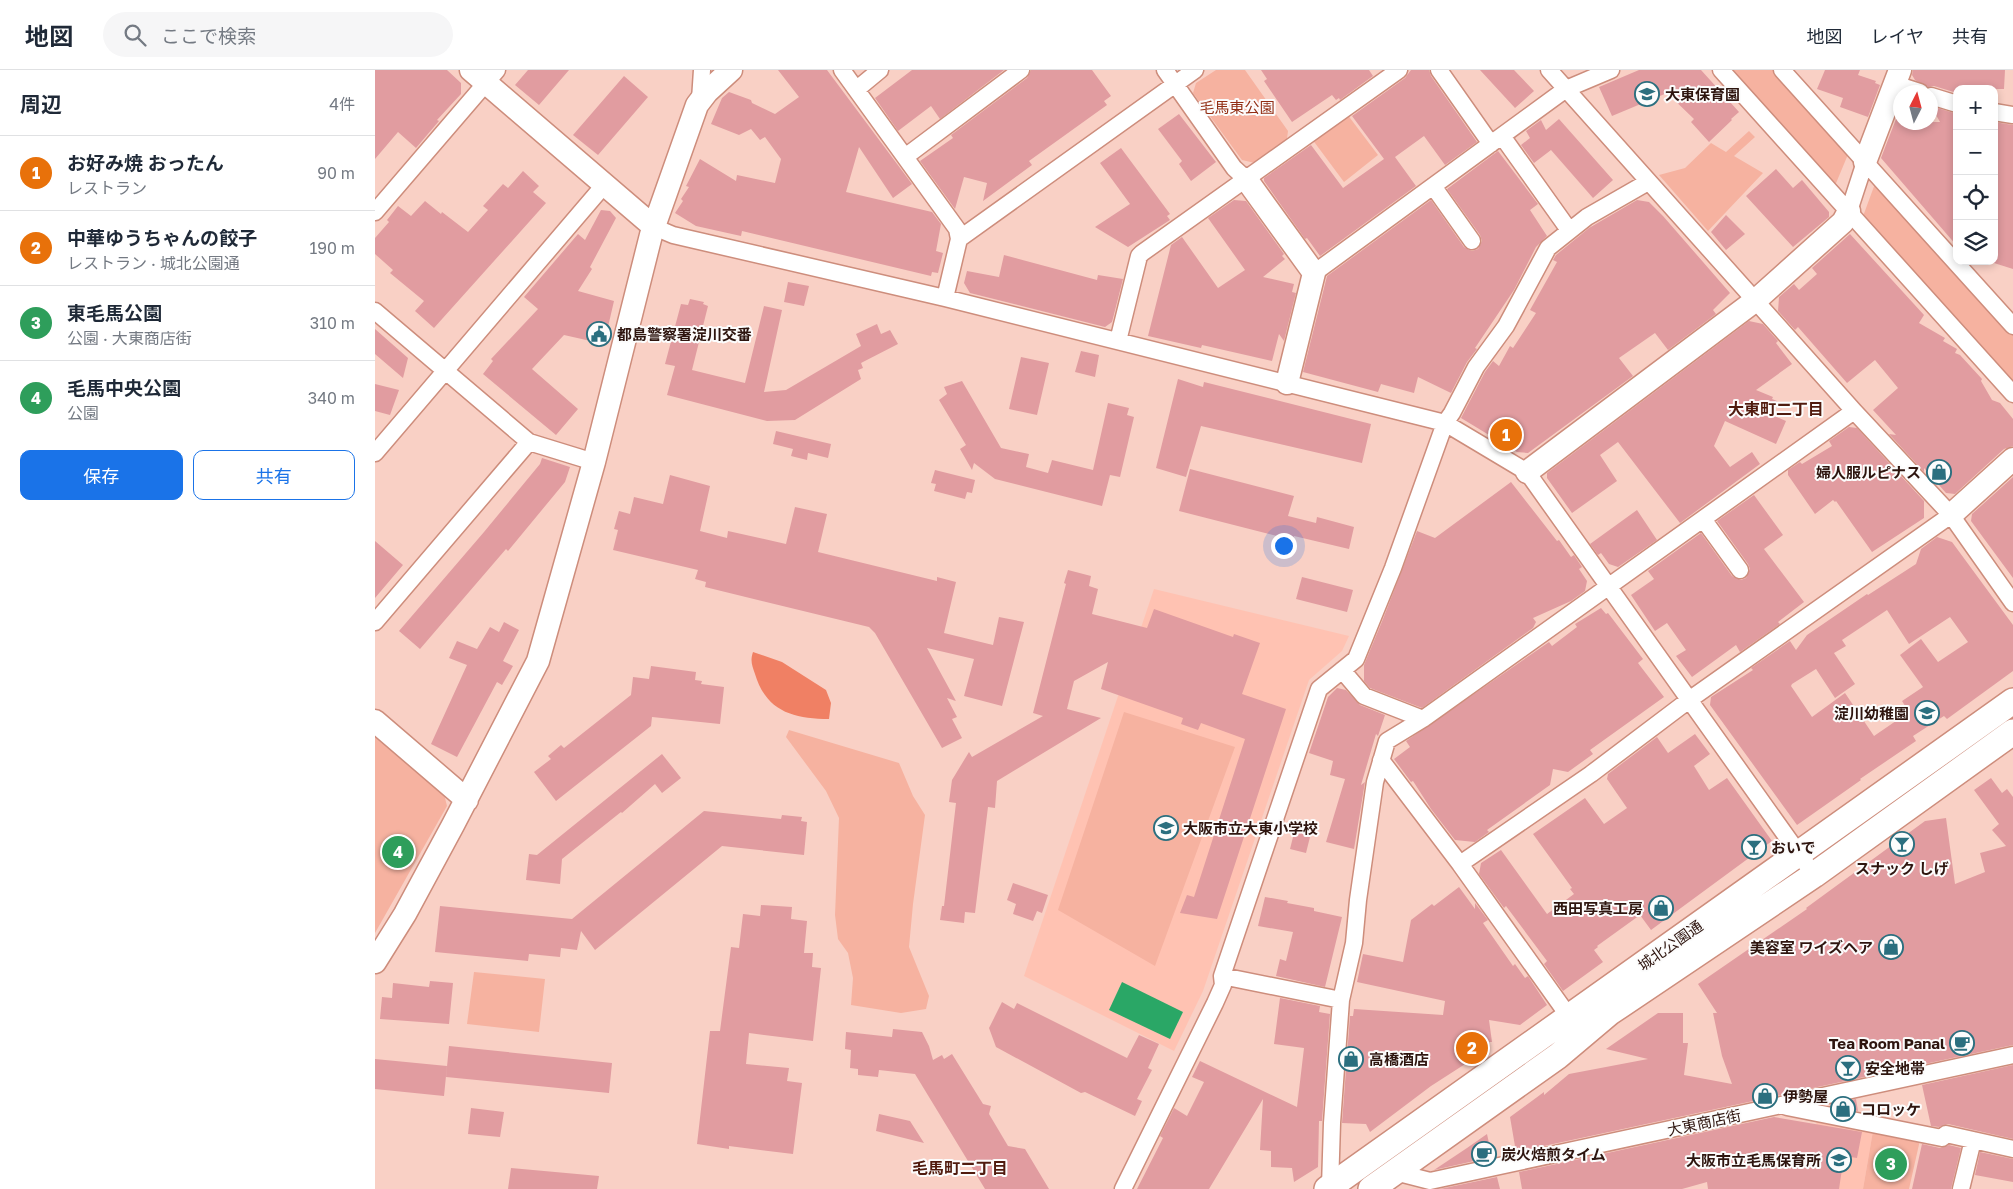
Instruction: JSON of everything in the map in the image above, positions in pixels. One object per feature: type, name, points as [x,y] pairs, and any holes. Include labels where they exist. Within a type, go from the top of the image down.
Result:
[{"type":"main road","name":"城北公園通","points":[[1329,1188],[1385,1149],[1576,1026],[1799,854],[2013,701]]},
{"type":"main road","name":"城北公園通","points":[[1371,1189],[1397,1180],[1558,1056],[1576,1026],[1609,1013],[1814,876],[1834,859],[2013,732]]},
{"type":"street","points":[[375,962],[405,914],[467,800],[538,661],[594,462],[654,228],[700,100],[701,70]]},
{"type":"street","points":[[700,100],[731,70]]},
{"type":"street","points":[[843,70],[957,230],[959,239],[945,298]]},
{"type":"street","points":[[857,89],[880,70]]},
{"type":"street","points":[[905,157],[1021,70]]},
{"type":"street","points":[[1165,70],[1235,168],[1246,179],[1314,273]]},
{"type":"street","points":[[959,239],[1195,70]]},
{"type":"street","points":[[1118,341],[1139,256],[1399,70]]},
{"type":"street","points":[[1439,70],[1569,230]]},
{"type":"street","points":[[1549,70],[1648,182],[1951,515],[2013,603]]},
{"type":"street","points":[[1287,383],[1314,273],[1567,89],[1611,70]]},
{"type":"street","points":[[1721,70],[2013,394]]},
{"type":"street","points":[[1782,70],[2013,326]]},
{"type":"street","points":[[375,212],[484,74],[654,228],[673,235],[945,298],[1445,423],[1527,472],[1814,876]]},
{"type":"street","points":[[1527,472],[1756,300],[1843,222],[1849,211],[1865,162],[1898,77],[1910,85]]},
{"type":"street","points":[[1938,98],[1953,103]]},
{"type":"street","points":[[1998,113],[2013,115]]},
{"type":"street","points":[[1123,1189],[1223,985],[1222,976],[1319,689],[1356,659],[1393,568],[1445,423],[1476,367],[1506,326],[1548,248],[1587,217],[1648,182]]},
{"type":"street","points":[[375,453],[605,184]]},
{"type":"street","points":[[1433,186],[1472,241]]},
{"type":"street","points":[[375,311],[529,442],[594,462]]},
{"type":"street","points":[[1329,1188],[1341,1000],[1354,943],[1358,900],[1375,782],[1387,741],[1423,719],[1854,410]]},
{"type":"street","points":[[375,622],[529,442]]},
{"type":"street","points":[[1460,864],[1584,778],[1689,700],[1951,515],[2013,459]]},
{"type":"street","points":[[1703,519],[1740,570]]},
{"type":"street","points":[[1342,670],[1364,696],[1423,719]]},
{"type":"street","points":[[375,721],[467,800]]},
{"type":"street","points":[[1381,760],[1460,864],[1576,1026]]},
{"type":"street","points":[[1222,976],[1341,1000]]},
{"type":"street","name":"大東商店街","points":[[1397,1180],[1430,1181],[2013,1055]]},
{"type":"street","points":[[1780,1106],[1942,1138],[1946,1134],[2013,1149]]},
{"type":"street","points":[[1961,1189],[1973,1140]]},
{"type":"street","points":[[1385,1149],[1397,1180]]},
{"type":"shaded area","name":"大阪市立大東小学校","points":[[1154,589],[1349,636],[1342,651],[1309,680],[1203,991],[1174,1051],[1024,976]]},
{"type":"shaded area","points":[[753,652],[782,662],[826,690],[831,703],[829,719],[793,715],[766,697],[755,674],[752,663]]},
{"type":"shaded area","points":[[1122,982],[1183,1012],[1170,1039],[1109,1010]]},
{"type":"shaded area","name":"大阪市立毛馬保育所","points":[[1817,1120],[1873,1131],[1863,1189],[1805,1189]]},
{"type":"green space","name":"毛馬東公園","points":[[1216,70],[1245,70],[1288,131],[1287,139],[1255,163],[1242,160],[1193,93],[1196,83]]},
{"type":"green space","points":[[1727,70],[1775,70],[1849,152],[1834,188]]},
{"type":"green space","points":[[1347,114],[1378,155],[1344,182],[1312,139]]},
{"type":"green space","points":[[1749,131],[1755,137],[1734,156],[1763,173],[1708,231],[1659,175],[1685,168],[1711,143],[1726,152]]},
{"type":"green space","points":[[1876,181],[2013,333],[2013,386],[1862,219]]},
{"type":"green space","points":[[1124,712],[1235,747],[1155,966],[1058,910]]},
{"type":"green space","points":[[789,730],[899,763],[913,796],[925,815],[909,947],[929,996],[926,1009],[901,1013],[851,1005],[853,978],[848,953],[838,939],[835,915],[839,818],[826,791],[786,737]]},
{"type":"green space","points":[[375,735],[444,794],[447,806],[375,933]]},
{"type":"green space","points":[[474,972],[545,979],[539,1032],[467,1024]]},
{"type":"green space","points":[[1873,1131],[1920,1140],[1909,1189],[1863,1189]]},
{"type":"building","points":[[375,70],[447,70],[461,83],[461,94],[437,120],[439,121],[416,148],[398,132],[375,159]]},
{"type":"building","points":[[528,70],[569,70],[539,105],[515,85]]},
{"type":"building","points":[[778,70],[827,70],[912,184],[893,198],[859,147],[846,192],[932,212],[941,224],[936,251],[943,253],[938,273],[932,272],[931,276],[742,231],[741,236],[696,226],[675,213],[683,201],[681,199],[689,187],[686,186],[700,159],[736,181],[737,175],[775,183],[781,159],[765,137],[760,140],[751,129],[739,135],[711,124],[722,98],[729,92],[751,100],[752,103],[775,114],[799,97]]},
{"type":"building","points":[[912,70],[1004,70],[940,119],[931,106],[898,131],[875,98]]},
{"type":"building","points":[[1031,70],[1092,70],[1111,96],[1104,101],[1107,105],[1029,161],[1032,165],[983,201],[987,183],[964,177],[955,209],[920,161],[953,138],[951,135],[1027,78]]},
{"type":"building","points":[[1261,70],[1369,70],[1373,76],[1340,100],[1339,98],[1336,100],[1332,95],[1292,122],[1264,81],[1267,79]]},
{"type":"building","points":[[1411,70],[1429,70],[1431,76],[1477,142],[1445,165],[1424,136],[1395,157],[1416,186],[1320,256],[1307,238],[1305,239],[1264,181],[1264,178],[1311,145],[1343,188],[1384,159],[1352,116],[1405,78]]},
{"type":"building","points":[[1480,70],[1514,70],[1534,91],[1515,108]]},
{"type":"building","points":[[1639,70],[1701,70],[1739,112],[1709,142],[1691,122],[1694,119],[1667,93],[1612,116],[1599,87]]},
{"type":"building","points":[[1825,70],[1860,70],[1858,75],[1876,81],[1875,83],[1880,85],[1868,117],[1840,107],[1843,98],[1817,89]]},
{"type":"building","points":[[1913,70],[2005,70],[2004,89],[1998,89],[1998,85],[1953,85],[1953,92],[1938,87],[1938,85],[1924,85],[1915,80],[1912,75]]},
{"type":"building","points":[[624,76],[648,97],[598,155],[573,135]]},
{"type":"building","points":[[1938,108],[1953,113],[1953,241],[1881,158],[1893,127],[1893,130],[1938,130],[1938,122],[1940,122]]},
{"type":"building","points":[[1179,114],[1216,162],[1191,181],[1179,164],[1182,161],[1158,129]]},
{"type":"building","points":[[1559,119],[1613,180],[1593,198],[1551,150],[1534,163],[1521,145],[1530,138],[1526,131],[1541,120],[1546,130]]},
{"type":"building","points":[[1998,123],[2013,125],[2013,269],[1998,264]]},
{"type":"building","points":[[1121,148],[1170,214],[1167,216],[1170,220],[1128,247],[1095,227],[1130,204],[1100,163]]},
{"type":"building","points":[[1498,151],[1538,204],[1530,210],[1547,236],[1536,247],[1514,290],[1475,348],[1477,349],[1467,362],[1451,393],[1418,377],[1414,393],[1381,384],[1378,392],[1303,372],[1327,276],[1431,200],[1464,247],[1472,251],[1478,249],[1482,241],[1480,235],[1447,189]]},
{"type":"building","points":[[1776,169],[1793,188],[1802,180],[1829,212],[1829,217],[1793,247],[1746,196]]},
{"type":"building","points":[[523,171],[539,186],[533,192],[546,203],[434,328],[415,311],[424,301],[390,273],[393,270],[375,254],[375,238],[389,222],[387,220],[398,206],[411,216],[425,201],[468,232],[488,210],[483,206],[503,184],[508,188]]},
{"type":"building","points":[[1234,200],[1246,201],[1284,254],[1282,256],[1285,259],[1263,277],[1294,284],[1292,292],[1296,293],[1284,341],[1279,334],[1272,361],[1202,345],[1201,348],[1148,336],[1171,245],[1182,237],[1218,288],[1245,270],[1208,218]]},
{"type":"building","points":[[1637,200],[1649,202],[1663,216],[1730,293],[1713,310],[1716,314],[1668,350],[1655,333],[1619,358],[1633,376],[1528,453],[1517,452],[1461,418],[1485,372],[1493,361],[1499,366],[1510,346],[1513,348],[1536,313],[1530,310],[1557,262],[1553,260],[1556,255],[1589,228]]},
{"type":"building","points":[[601,210],[610,211],[616,218],[590,267],[592,269],[578,291],[614,301],[604,344],[564,335],[532,369],[578,409],[556,435],[483,374],[493,361],[491,359],[538,309],[524,297],[578,234],[585,240]]},
{"type":"building","points":[[1726,215],[1745,234],[1726,250],[1711,232]]},
{"type":"building","points":[[1850,234],[1924,315],[1919,323],[1945,338],[1943,341],[1957,349],[1955,353],[1960,355],[1982,379],[1981,381],[1992,400],[2000,403],[2013,419],[2013,446],[2004,449],[1955,494],[1946,493],[1924,468],[1924,472],[1889,434],[1896,435],[1873,410],[1898,388],[1875,360],[1847,383],[1798,327],[1795,330],[1778,311],[1779,297],[1794,284],[1799,290],[1817,274],[1812,268]]},
{"type":"building","points":[[1004,255],[1097,280],[1098,275],[1123,279],[1112,322],[1105,327],[970,293],[964,283],[967,271],[999,277]]},
{"type":"building","points":[[788,282],[809,286],[804,306],[784,302]]},
{"type":"building","points":[[690,299],[704,302],[703,304],[708,306],[692,370],[745,383],[764,306],[782,310],[764,392],[786,390],[861,346],[856,334],[877,324],[881,334],[890,330],[898,344],[861,363],[863,368],[858,370],[861,379],[795,420],[767,421],[667,395],[675,366],[665,364],[681,304],[688,305]]},
{"type":"building","points":[[1749,321],[1763,324],[1778,341],[1776,343],[1792,364],[1756,390],[1773,397],[1772,399],[1777,401],[1772,415],[1786,421],[1776,444],[1725,421],[1714,446],[1730,467],[1752,452],[1760,464],[1680,523],[1618,442],[1600,455],[1617,481],[1572,513],[1547,478],[1547,473]]},
{"type":"building","points":[[375,329],[408,358],[403,378],[375,354]]},
{"type":"building","points":[[1081,351],[1099,355],[1095,377],[1075,372]]},
{"type":"building","points":[[1021,357],[1049,363],[1037,415],[1009,409]]},
{"type":"building","points":[[1178,379],[1203,387],[1204,382],[1371,424],[1362,463],[1201,426],[1186,477],[1156,468]]},
{"type":"building","points":[[962,381],[1001,448],[1029,454],[1026,467],[1048,473],[1052,460],[1093,470],[1108,403],[1129,408],[1127,415],[1134,417],[1120,477],[1110,475],[1102,506],[995,479],[974,463],[972,470],[960,449],[966,445],[939,400],[947,394],[944,387]]},
{"type":"building","points":[[375,384],[399,390],[390,415],[375,411]]},
{"type":"building","points":[[1849,427],[1857,428],[1924,501],[1924,518],[1872,552],[1836,501],[1833,500],[1815,514],[1788,475],[1788,470],[1800,462],[1802,464],[1832,446],[1829,441]]},
{"type":"building","points":[[776,431],[831,444],[828,458],[808,453],[807,460],[791,456],[793,449],[773,444]]},
{"type":"building","points":[[542,458],[570,467],[565,482],[508,551],[506,549],[420,649],[399,631],[484,532],[540,464]]},
{"type":"building","points":[[1190,469],[1294,496],[1288,516],[1316,523],[1317,517],[1354,527],[1349,549],[1294,536],[1293,540],[1179,511]]},
{"type":"building","points":[[935,470],[975,480],[972,493],[967,492],[965,499],[934,491],[936,484],[931,483]]},
{"type":"building","points":[[670,475],[710,486],[700,531],[727,538],[728,531],[786,544],[795,507],[827,514],[818,552],[937,581],[937,577],[956,582],[944,633],[993,645],[999,617],[1024,622],[1002,706],[964,696],[974,659],[927,648],[956,701],[947,698],[957,717],[952,719],[962,738],[942,748],[875,633],[869,627],[705,587],[706,582],[695,579],[698,570],[613,550],[618,530],[614,529],[619,511],[630,514],[634,497],[663,504]]},
{"type":"building","points":[[2013,477],[2013,578],[1971,521],[1972,514]]},
{"type":"building","points":[[1511,482],[1557,541],[1559,540],[1571,557],[1574,555],[1582,567],[1579,569],[1587,581],[1585,591],[1571,601],[1533,618],[1536,622],[1533,628],[1422,708],[1370,688],[1364,681],[1364,665],[1417,531],[1435,538]]},
{"type":"building","points":[[1754,495],[1783,535],[1764,549],[1804,602],[1778,622],[1780,624],[1740,652],[1736,645],[1692,677],[1676,656],[1686,650],[1667,623],[1655,631],[1631,595],[1654,579],[1648,571],[1701,533],[1732,576],[1741,580],[1746,578],[1750,569],[1748,564],[1717,521]]},
{"type":"building","points":[[1637,510],[1657,540],[1618,567],[1609,564],[1601,553],[1598,555],[1590,544]]},
{"type":"building","points":[[1937,537],[1952,542],[2013,625],[2013,671],[1947,719],[1944,716],[1913,736],[1916,741],[1797,825],[1710,705],[1711,697],[1753,670],[1751,668],[1790,641],[1796,650],[1807,635],[1867,594],[1916,564],[1921,549]],"holes":[[[1887,610],[1909,644],[1950,617],[1968,642],[1938,662],[1921,639],[1900,655],[1923,687],[1902,701],[1909,712],[1874,736],[1845,693],[1812,717],[1791,686],[1816,669],[1835,698],[1855,684],[1834,653],[1846,646],[1842,640]]]},
{"type":"building","points":[[375,541],[403,565],[375,598]]},
{"type":"building","points":[[1068,570],[1091,576],[1089,586],[1098,589],[1092,614],[1147,628],[1154,609],[1233,637],[1234,634],[1260,643],[1242,694],[1286,709],[1217,919],[1180,913],[1187,895],[1194,897],[1245,739],[1201,723],[1198,730],[1181,724],[1183,718],[1101,689],[1108,662],[1074,681],[1067,709],[1101,718],[997,781],[995,808],[988,807],[975,913],[965,912],[964,923],[940,920],[942,906],[944,906],[956,803],[949,802],[952,780],[969,752],[972,757],[1043,716],[1033,713]]},
{"type":"building","points":[[1302,577],[1353,590],[1347,612],[1296,599]]},
{"type":"building","points":[[1601,608],[1606,614],[1608,613],[1643,659],[1638,663],[1664,697],[1590,750],[1593,754],[1568,772],[1553,769],[1550,785],[1487,830],[1489,832],[1475,842],[1455,840],[1431,809],[1413,781],[1411,782],[1394,759],[1410,747],[1406,741],[1549,642],[1552,646],[1577,627],[1575,624]]},
{"type":"building","points":[[504,622],[519,630],[503,661],[513,666],[502,685],[497,682],[457,757],[431,744],[467,665],[449,658],[457,641],[477,649],[490,627],[499,632]]},
{"type":"building","points":[[651,666],[696,672],[695,680],[702,681],[701,684],[724,687],[720,724],[652,717],[651,726],[556,801],[534,772],[551,759],[548,756],[561,745],[564,748],[631,695],[633,677],[649,679]]},
{"type":"building","points":[[1337,688],[1346,690],[1360,705],[1385,715],[1378,736],[1376,734],[1361,785],[1365,782],[1354,849],[1326,842],[1345,779],[1330,775],[1333,761],[1309,753],[1328,697]]},
{"type":"building","points":[[1695,734],[1710,754],[1694,766],[1709,790],[1727,778],[1772,841],[1651,930],[1640,915],[1597,946],[1594,950],[1603,962],[1563,991],[1544,964],[1547,961],[1506,906],[1504,908],[1479,874],[1481,863],[1501,850],[1547,914],[1574,894],[1570,889],[1572,888],[1533,834],[1585,798],[1604,824],[1627,808],[1607,779],[1608,774],[1657,737],[1668,753]]},
{"type":"building","points":[[662,754],[681,778],[662,793],[655,784],[622,813],[562,859],[560,884],[526,880],[529,854],[537,855]]},
{"type":"building","points":[[1991,778],[2002,793],[2007,789],[2013,797],[2013,1045],[1516,1152],[1510,1117],[1544,1092],[1544,1095],[1569,1074],[1648,1059],[1606,1049],[1658,1013],[1683,1013],[1683,1043],[1688,1043],[1684,1075],[1732,1084],[1722,1056],[1713,1013],[1717,1013],[1698,984],[1807,909],[1925,821],[1946,818],[1955,884],[1985,872],[1980,853],[2006,846],[1992,830],[1999,824],[1974,790]]},
{"type":"building","points":[[704,811],[781,819],[782,815],[802,817],[801,821],[807,822],[804,855],[722,846],[595,950],[581,931],[577,950],[561,948],[560,957],[529,954],[528,961],[435,952],[440,906],[572,919]]},
{"type":"building","points":[[1297,821],[1313,825],[1306,853],[1290,849]]},
{"type":"building","points":[[1013,883],[1048,895],[1042,913],[1037,911],[1033,921],[1013,914],[1016,904],[1007,900]]},
{"type":"building","points":[[1459,887],[1475,909],[1475,903],[1488,920],[1483,923],[1513,966],[1515,964],[1525,978],[1528,976],[1547,1005],[1520,1025],[1489,1020],[1492,1042],[1489,1042],[1490,1048],[1431,1086],[1370,1132],[1366,1124],[1342,1123],[1350,1016],[1353,1016],[1354,1009],[1443,1015],[1445,1001],[1357,982],[1363,954],[1403,962],[1411,920]]},
{"type":"building","points":[[1265,897],[1288,901],[1287,903],[1314,908],[1314,911],[1342,917],[1325,987],[1276,976],[1280,959],[1286,961],[1293,932],[1258,926]]},
{"type":"building","points":[[761,905],[792,907],[791,919],[807,921],[804,953],[813,953],[812,967],[821,968],[813,1041],[749,1033],[746,1064],[789,1068],[787,1081],[802,1083],[793,1154],[729,1146],[729,1149],[697,1144],[710,1031],[720,1031],[731,947],[739,948],[743,914],[760,916]]},
{"type":"building","points":[[430,981],[453,983],[449,1024],[380,1019],[382,997],[392,998],[393,983],[429,987]]},
{"type":"building","points":[[1280,998],[1320,1006],[1319,1012],[1330,1014],[1322,1121],[1319,1121],[1318,1167],[1294,1182],[1292,1168],[1271,1167],[1271,1151],[1260,1150],[1263,1099],[1209,1189],[1137,1189],[1163,1138],[1160,1136],[1174,1108],[1187,1116],[1204,1082],[1192,1077],[1200,1061],[1297,1107],[1304,1048],[1274,1044]]},
{"type":"building","points":[[1002,1002],[1014,1009],[1017,1003],[1127,1058],[1139,1035],[1159,1044],[1148,1068],[1152,1070],[1137,1099],[1142,1101],[1135,1116],[1085,1092],[1081,1093],[996,1047],[989,1028]]},
{"type":"building","points":[[893,1029],[922,1032],[933,1060],[942,1055],[944,1059],[952,1054],[983,1104],[991,1106],[989,1114],[1008,1146],[1025,1149],[1049,1189],[985,1189],[915,1074],[879,1070],[878,1077],[858,1075],[858,1069],[850,1068],[851,1050],[845,1049],[846,1032],[892,1037]]},
{"type":"building","points":[[449,1046],[612,1063],[609,1093],[446,1077]]},
{"type":"building","points":[[375,1059],[447,1066],[444,1096],[375,1089]]},
{"type":"building","points":[[2013,1065],[2013,1139],[1948,1124],[1939,1127],[1931,1126],[1922,1085]]},
{"type":"building","points":[[1856,1099],[1858,1111],[1829,1105]]},
{"type":"building","points":[[471,1108],[504,1112],[500,1137],[468,1134]]},
{"type":"building","points":[[879,1114],[910,1121],[924,1143],[876,1131]]},
{"type":"building","points":[[1774,1117],[1862,1132],[1857,1158],[1844,1156],[1839,1189],[1708,1189],[1707,1182],[1682,1189],[1522,1189],[1519,1172]]},
{"type":"building","points":[[1487,1134],[1492,1157],[1434,1170],[1467,1148]]},
{"type":"building","points":[[1922,1144],[1940,1148],[1949,1145],[1961,1148],[1951,1189],[1912,1189]]},
{"type":"building","points":[[1980,1152],[2013,1159],[2013,1182],[1975,1175]]},
{"type":"building","points":[[511,1168],[599,1176],[597,1189],[508,1189]]},
{"type":"building","points":[[1497,1177],[1500,1189],[1440,1189]]},
{"type":"place","name":"大東保育園","points":[[1647,94]]},
{"type":"place","name":"都島警察署淀川交番","points":[[599,334]]},
{"type":"place","name":"お好み焼 おったん","points":[[1506,435]]},
{"type":"place","name":"婦人服ルピナス","points":[[1939,472]]},
{"type":"place","name":"淀川幼稚園","points":[[1927,713]]},
{"type":"place","name":"大阪市立大東小学校","points":[[1166,828]]},
{"type":"place","name":"スナック しげ","points":[[1902,844]]},
{"type":"place","name":"おいで","points":[[1754,847]]},
{"type":"place","name":"毛馬中央公園","points":[[398,852]]},
{"type":"place","name":"西田写真工房","points":[[1661,908]]},
{"type":"place","name":"美容室 ワイズヘア","points":[[1891,947]]},
{"type":"place","name":"Tea Room Panal","points":[[1962,1043]]},
{"type":"place","name":"中華ゆうちゃんの餃子","points":[[1472,1048]]},
{"type":"place","name":"高橋酒店","points":[[1351,1059]]},
{"type":"place","name":"安全地帯","points":[[1848,1068]]},
{"type":"place","name":"伊勢屋","points":[[1765,1096]]},
{"type":"place","name":"コロッケ","points":[[1843,1109]]},
{"type":"place","name":"炭火焙煎タイム","points":[[1484,1154]]},
{"type":"place","name":"大阪市立毛馬保育所","points":[[1839,1160]]},
{"type":"place","name":"東毛馬公園","points":[[1891,1164]]},
{"type":"district","name":"大東町二丁目","points":[[1776,409]]},
{"type":"district","name":"毛馬町二丁目","points":[[960,1168]]}]
